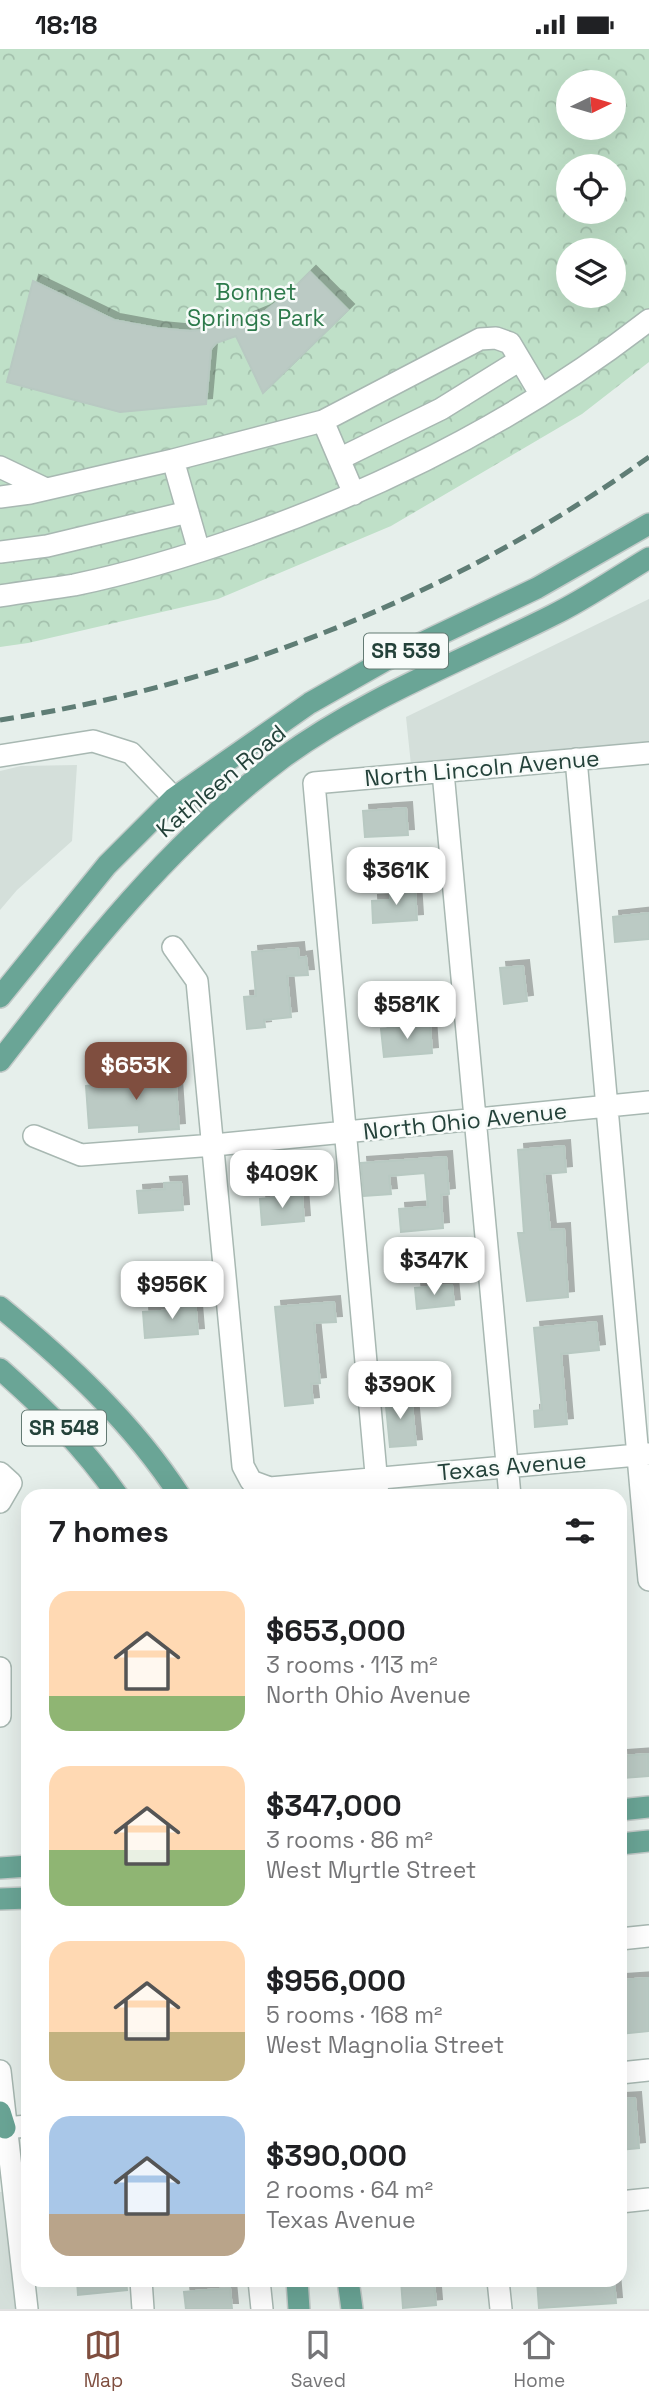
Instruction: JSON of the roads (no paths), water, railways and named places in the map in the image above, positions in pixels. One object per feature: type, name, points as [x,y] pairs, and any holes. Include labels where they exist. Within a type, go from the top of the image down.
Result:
[{"type":"main road","name":"Kathleen Road","points":[[0,997],[107,865],[174,797],[310,702],[384,661],[537,588],[649,524]]},
{"type":"main road","name":"Kathleen Road","points":[[0,1061],[65,977],[142,885],[199,828],[282,759],[345,718],[402,687],[556,614],[649,558]]},
{"type":"main road","name":"SR 548","points":[[0,1307],[84,1382],[132,1433],[175,1489]]},
{"type":"main road","name":"SR 548","points":[[0,1369],[50,1413],[92,1460],[113,1489]]},
{"type":"main road","points":[[627,1809],[649,1807]]},
{"type":"main road","points":[[627,1843],[649,1841]]},
{"type":"main road","points":[[0,1868],[21,1866]]},
{"type":"main road","points":[[0,1899],[21,1898]]},
{"type":"main road","points":[[297,2287],[299,2309]]},
{"type":"main road","points":[[349,2287],[352,2309]]},
{"type":"street","points":[[0,596],[74,585],[199,551],[354,494],[478,433],[541,395],[649,320]]},
{"type":"street","points":[[0,497],[173,460],[323,421],[480,339],[496,338],[510,343],[541,395]]},
{"type":"street","points":[[339,459],[441,409],[520,360]]},
{"type":"street","points":[[323,421],[354,494]]},
{"type":"street","points":[[173,460],[199,551]]},
{"type":"street","points":[[0,467],[47,489]]},
{"type":"street","points":[[0,552],[47,546],[188,512]]},
{"type":"street","points":[[0,755],[93,741],[131,753],[174,797],[199,828]]},
{"type":"street","name":"North Lincoln Avenue","points":[[345,1132],[314,783],[649,753]]},
{"type":"street","points":[[576,759],[607,1107],[643,1454],[649,1580]]},
{"type":"street","points":[[443,772],[509,1489]]},
{"type":"street","points":[[173,947],[197,981],[214,1145]]},
{"type":"street","name":"North Ohio Avenue","points":[[34,1136],[81,1154],[214,1145],[649,1102]]},
{"type":"street","points":[[345,1132],[377,1487]]},
{"type":"street","name":"Texas Avenue","points":[[214,1145],[243,1466],[251,1481],[270,1488],[377,1487],[507,1467],[643,1454]]},
{"type":"street","points":[[0,1668],[0,1716]]},
{"type":"street","points":[[627,1938],[649,1936]]},
{"type":"street","points":[[627,2072],[649,2070]]},
{"type":"street","points":[[0,2071],[3,2120],[21,2262]]},
{"type":"street","points":[[3,2120],[21,2124]]},
{"type":"street","points":[[627,2201],[649,2199]]},
{"type":"street","points":[[24,2287],[27,2309]]},
{"type":"street","points":[[141,2287],[143,2309]]},
{"type":"street","points":[[260,2287],[262,2309]]},
{"type":"street","points":[[498,2287],[500,2309]]},
{"type":"railway","points":[[0,720],[87,704],[173,683],[257,657],[340,626],[421,591],[499,551],[575,506],[649,457]]},
{"type":"park label","name":"Bonnet Springs Park","points":[[256,305]]}]
